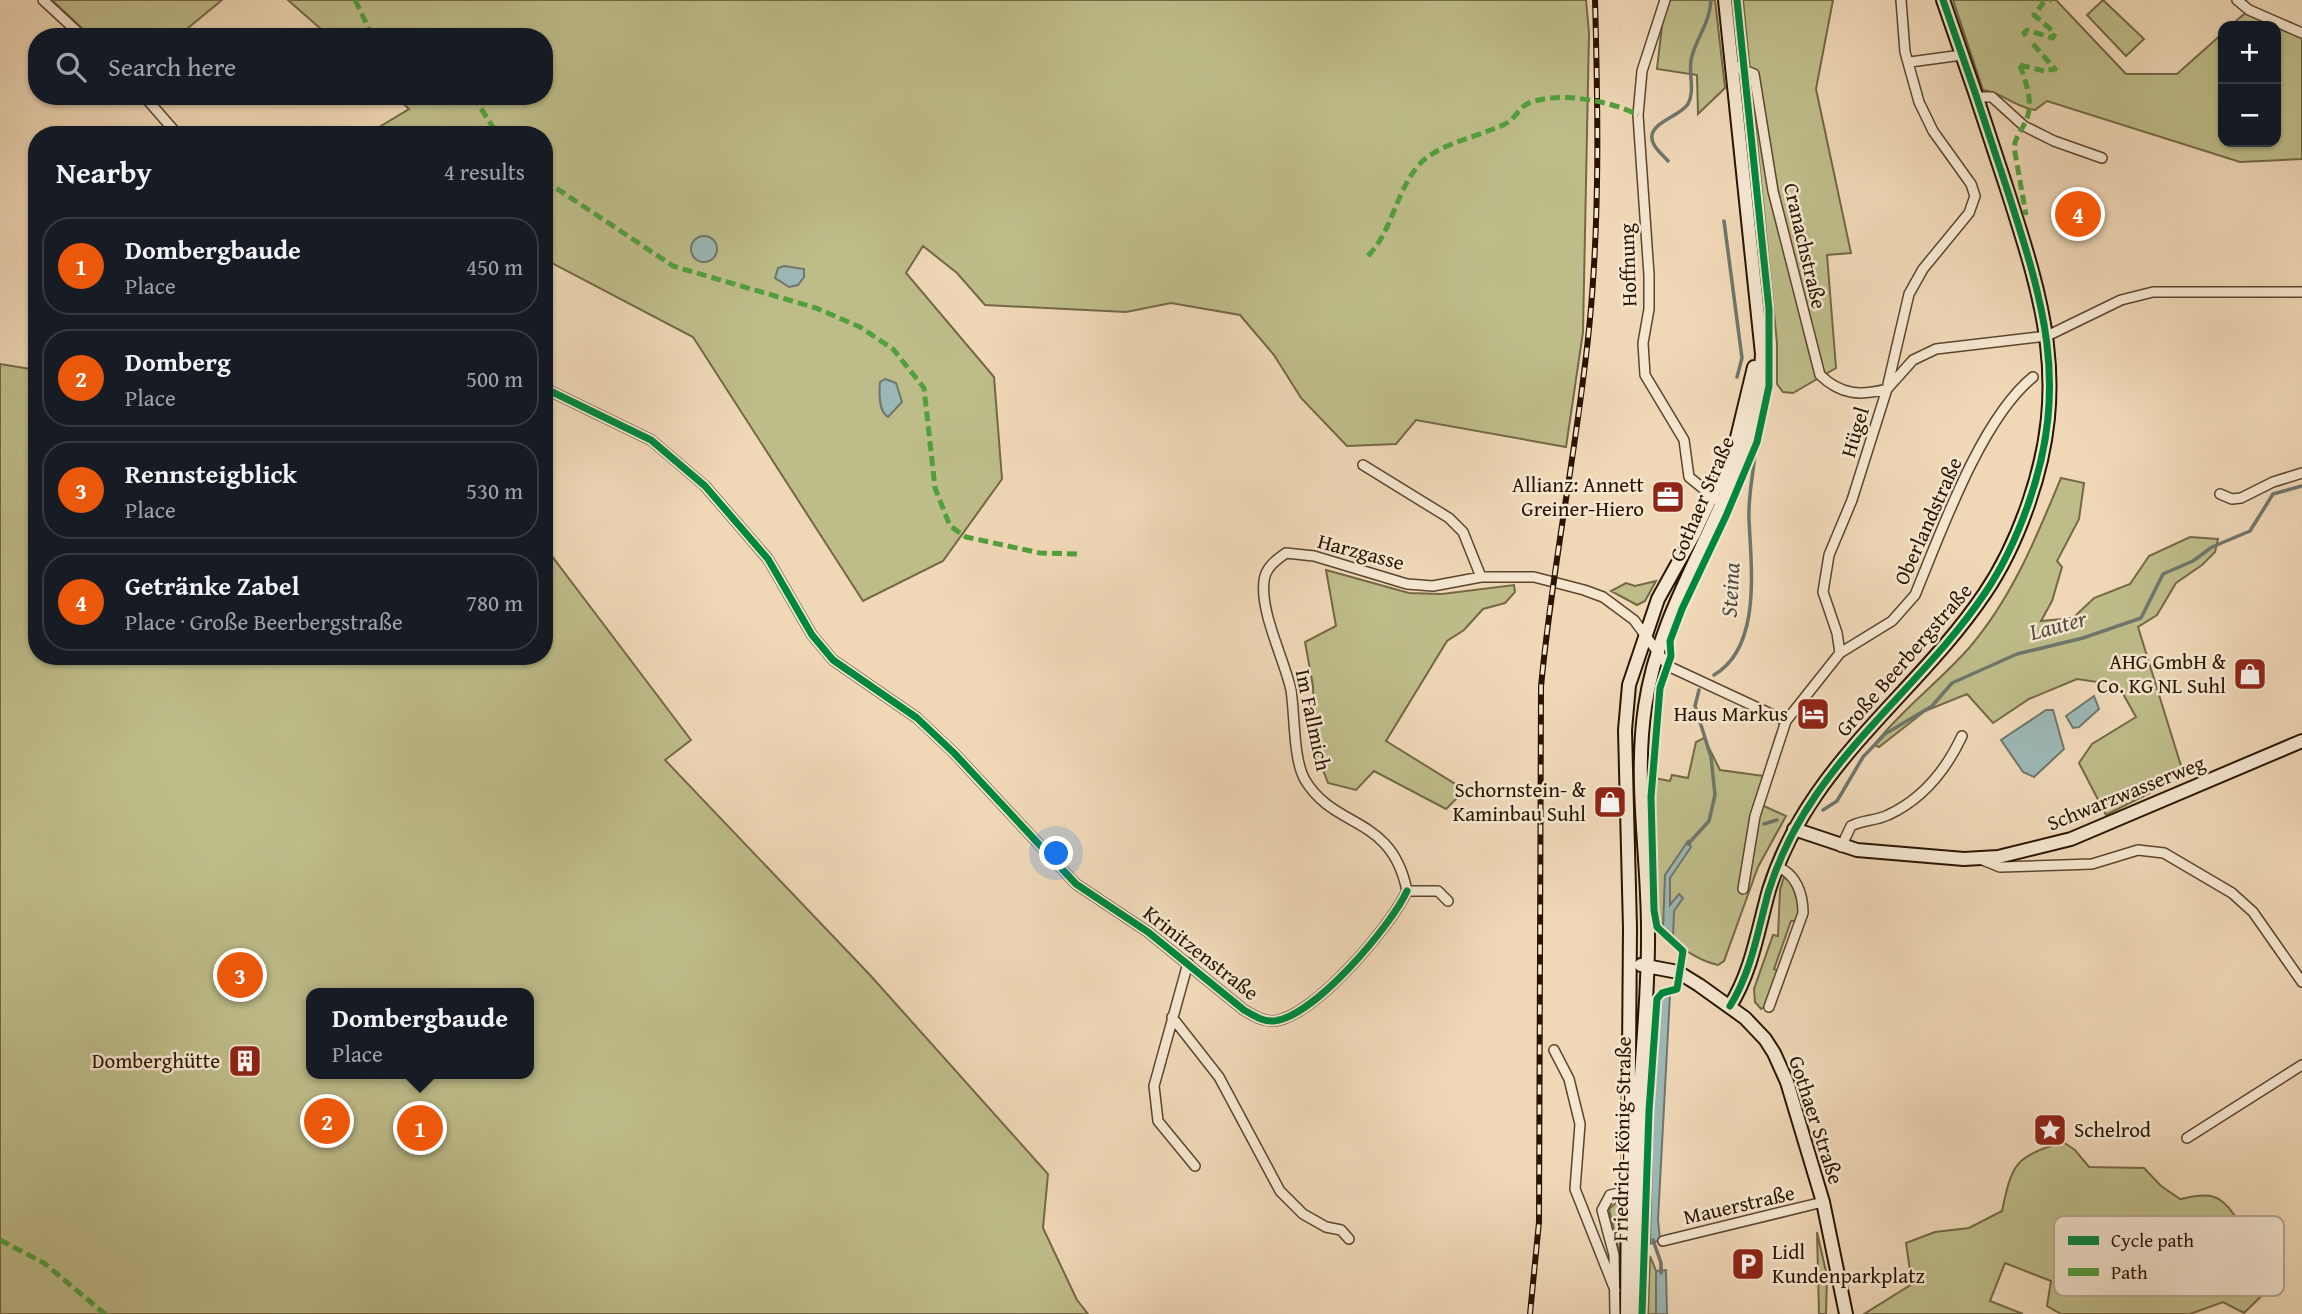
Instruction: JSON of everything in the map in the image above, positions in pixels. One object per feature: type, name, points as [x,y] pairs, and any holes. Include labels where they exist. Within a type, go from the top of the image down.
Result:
[{"type":"main road","name":"Gothaer Straße","points":[[1647,965],[1644,710],[1657,653],[1746,451],[1757,409],[1761,376],[1725,0]]},
{"type":"main road","name":"Große Beerbergstraße","points":[[1730,1006],[1749,964],[1777,867],[1794,829],[1842,759],[1960,628],[2007,555],[2038,477],[2048,437],[2050,385],[2047,336],[2028,254],[1943,0]]},
{"type":"main road","points":[[1630,965],[1625,730],[1629,685],[1658,599],[1712,496],[1742,427],[1759,340]]},
{"type":"main road","name":"Schwarzwasserweg","points":[[1794,829],[1840,847],[1980,859],[2071,839],[2302,741]]},
{"type":"main road","name":"Gothaer Straße","points":[[1630,965],[1647,965],[1678,972],[1730,1006],[1765,1039],[1781,1066],[1823,1202],[1846,1314]]},
{"type":"main road","name":"Friedrich-König-Straße","points":[[1627,1314],[1630,965]]},
{"type":"main road","name":"Friedrich-König-Straße","points":[[1637,1314],[1638,1147],[1647,965]]},
{"type":"street","points":[[43,0],[73,28]]},
{"type":"street","name":"Hoffnung","points":[[1665,0],[1642,71],[1638,114],[1649,275],[1649,309],[1643,343],[1645,375],[1684,440],[1689,477],[1724,503]]},
{"type":"street","points":[[1887,389],[1909,294],[1923,269],[1969,213],[1975,196],[1971,184],[1927,119],[1915,88],[1904,43],[1901,0]]},
{"type":"street","points":[[2237,0],[2249,10],[2302,33]]},
{"type":"street","points":[[1910,62],[1962,55]]},
{"type":"street","name":"Cranachstraße","points":[[1731,65],[1754,74],[1773,191],[1820,375],[1831,386],[1849,393],[1866,395],[1887,389]]},
{"type":"street","points":[[1977,97],[1992,97],[2024,126],[2054,141],[2102,158]]},
{"type":"street","points":[[152,105],[170,126]]},
{"type":"street","points":[[2047,336],[2097,309],[2152,292],[2302,292]]},
{"type":"street","name":"Hügel","points":[[1840,653],[1837,633],[1825,605],[1824,580],[1829,555],[1852,500],[1887,389],[1903,368],[1936,349],[2047,336]]},
{"type":"street","name":"Oberlandstraße","points":[[1743,889],[1755,816],[1786,722],[1840,653],[1892,621],[1910,602],[1971,465],[2008,403],[2033,377]]},
{"type":"street","name":"Krinitzenstraße","points":[[553,392],[651,440],[705,486],[768,559],[812,635],[833,660],[856,679],[917,718],[1076,884],[1188,963],[1244,1010],[1260,1019],[1273,1021],[1291,1015],[1345,974],[1400,905],[1407,891]]},
{"type":"street","points":[[1363,465],[1449,518],[1463,532],[1481,577]]},
{"type":"street","points":[[2220,494],[2232,499],[2241,498],[2273,482],[2302,473]]},
{"type":"street","name":"Harzgasse","points":[[1264,599],[1264,579],[1272,563],[1286,553],[1314,556],[1407,584],[1433,586],[1481,577],[1548,578],[1584,590],[1621,609],[1645,633],[1657,653]]},
{"type":"street","name":"Im Fallmich","points":[[1264,599],[1291,691],[1304,778],[1318,796],[1380,837],[1397,860],[1407,891]]},
{"type":"street","points":[[1657,653],[1673,669],[1786,722]]},
{"type":"street","points":[[1840,847],[1851,826],[1886,816],[1919,795],[1940,776],[1962,736]]},
{"type":"street","points":[[1980,859],[2000,867],[2092,864],[2138,850],[2150,849],[2164,853],[2232,893],[2253,912],[2302,982]]},
{"type":"street","points":[[1769,1007],[1803,913],[1803,902],[1794,880],[1789,872],[1777,867]]},
{"type":"street","points":[[1407,891],[1438,891],[1448,901]]},
{"type":"street","points":[[1188,963],[1156,1069],[1154,1106],[1158,1121],[1168,1137],[1195,1166]]},
{"type":"street","points":[[1172,1017],[1219,1077],[1280,1191],[1303,1214],[1326,1227],[1341,1230],[1349,1239]]},
{"type":"street","points":[[1555,1051],[1569,1079],[1580,1124],[1575,1189],[1615,1290]]},
{"type":"street","points":[[2187,1138],[2302,1065]]},
{"type":"street","points":[[1615,1314],[1614,1255],[1602,1210],[1610,1195],[1629,1191]]},
{"type":"street","name":"Mauerstraße","points":[[1663,1241],[1744,1219],[1823,1202]]},
{"type":"shaded area","points":[[52,0],[222,0],[188,28],[82,28]]},
{"type":"shaded area","points":[[288,0],[1586,0],[1589,33],[1583,332],[1566,447],[1416,420],[1396,444],[1347,446],[1301,398],[1274,355],[1240,315],[1171,303],[1126,312],[985,305],[957,273],[923,246],[906,273],[994,377],[1002,479],[943,561],[863,601],[693,337],[553,264],[553,126],[381,126],[409,109],[405,105],[553,105],[553,28],[320,28]]},
{"type":"shaded area","points":[[1665,0],[1715,0],[1725,88],[1698,114],[1697,75],[1657,69]]},
{"type":"shaded area","points":[[1743,0],[1833,0],[1816,89],[1851,253],[1827,255],[1836,368],[1793,393],[1783,392],[1777,384],[1777,343]]},
{"type":"shaded area","points":[[1953,0],[2056,0],[2126,74],[2177,74],[2218,37],[2218,147],[2281,147],[2281,24],[2302,33],[2302,159],[2240,162],[2047,101],[2035,110],[1983,90]]},
{"type":"shaded area","points":[[2103,0],[2144,39],[2126,56],[2087,15]]},
{"type":"shaded area","points":[[2249,10],[2274,21],[2236,21]]},
{"type":"shaded area","points":[[0,364],[28,369],[28,665],[553,665],[553,558],[691,740],[665,760],[870,975],[1048,1174],[1043,1228],[1077,1300],[1088,1314],[0,1314]]},
{"type":"shaded area","points":[[2061,478],[2084,483],[2079,519],[2057,561],[2062,567],[2052,601],[2041,621],[2073,618],[2094,598],[2130,584],[2149,556],[2190,537],[2218,539],[2215,552],[2176,583],[2157,615],[2138,627],[2182,769],[2148,794],[2106,815],[2079,763],[2092,744],[2136,717],[2118,685],[2077,679],[2029,699],[1993,723],[1967,694],[1925,711],[1879,747],[1874,745],[1896,719],[1969,648],[1984,629],[2022,567]]},
{"type":"shaded area","points":[[1326,570],[1409,593],[1442,594],[1514,585],[1515,592],[1505,603],[1483,609],[1464,630],[1447,641],[1386,741],[1465,790],[1446,809],[1374,771],[1356,790],[1328,783],[1315,749],[1313,686],[1305,642],[1336,626]]},
{"type":"shaded area","points":[[1656,581],[1645,601],[1637,605],[1611,591],[1626,583],[1635,586]]},
{"type":"shaded area","points":[[1704,738],[1720,770],[1764,776],[1755,802],[1786,816],[1758,867],[1724,961],[1718,965],[1688,952],[1664,930],[1656,902],[1654,880],[1654,778],[1670,781],[1672,775],[1688,778],[1696,742]]},
{"type":"shaded area","points":[[1784,877],[1795,890],[1799,909],[1798,921],[1791,921],[1774,969],[1780,972],[1767,1005],[1761,1009],[1755,1002],[1754,989],[1773,935],[1778,936],[1780,890]]},
{"type":"shaded area","points":[[2063,1142],[2075,1150],[2089,1167],[2144,1168],[2161,1186],[2180,1199],[2212,1196],[2223,1202],[2235,1216],[2054,1216],[2054,1296],[2262,1296],[2244,1313],[2223,1302],[2190,1314],[2061,1314],[2047,1306],[2051,1281],[2005,1263],[1990,1301],[2023,1314],[1864,1314],[1912,1284],[1906,1243],[1935,1232],[1969,1228],[2002,1211],[2013,1172],[2018,1164],[2035,1152]]},
{"type":"shaded area","points":[[1617,1202],[1624,1206],[1620,1256],[1609,1209]]},
{"type":"shaded area","points":[[1817,1232],[1827,1276],[1826,1314],[1819,1314]]},
{"type":"shaded area","points":[[1650,1256],[1656,1271],[1656,1314],[1648,1314]]},
{"type":"water","points":[[704,236],[713,240],[717,249],[713,258],[704,262],[695,258],[691,249],[695,240]]},
{"type":"water","points":[[784,266],[804,269],[804,277],[798,285],[789,287],[775,278],[778,268]]},
{"type":"water","points":[[885,379],[896,383],[902,402],[888,417],[881,407],[880,397],[880,382]]},
{"type":"water","points":[[2094,696],[2099,709],[2079,727],[2073,728],[2066,716]]},
{"type":"water","points":[[2046,710],[2053,710],[2064,749],[2034,777],[2023,772],[2001,740]]},
{"type":"water","points":[[1688,841],[1691,847],[1670,878],[1670,905],[1679,894],[1683,898],[1674,911],[1673,940],[1663,929],[1665,875]]},
{"type":"water","points":[[1670,994],[1658,1220],[1660,1240],[1650,1244],[1653,1108],[1660,998]]},
{"type":"water","points":[[1666,1270],[1667,1314],[1656,1314],[1656,1271]]},
{"type":"waterway","name":"Steina","points":[[1668,161],[1655,146],[1652,135],[1658,126],[1688,104],[1694,48],[1708,15],[1711,0]]},
{"type":"waterway","name":"Steina","points":[[1724,221],[1742,358],[1737,377]]},
{"type":"waterway","name":"Steina","points":[[1714,675],[1729,662],[1740,646],[1747,626],[1751,582],[1749,503],[1755,454]]},
{"type":"waterway","name":"Lauter","points":[[1823,810],[1837,801],[1863,757],[1885,734],[1932,706],[1952,683],[2017,654],[2083,638],[2141,618],[2163,574],[2193,561],[2212,547],[2250,531],[2273,494],[2302,486]]},
{"type":"waterway","name":"Steina","points":[[1688,844],[1709,821],[1715,795],[1711,757],[1695,706],[1699,690]]},
{"type":"waterway","name":"Lauter","points":[[1764,824],[1777,820]]},
{"type":"waterway","name":"Lauter","points":[[1653,1240],[1661,1263],[1661,1273]]},
{"type":"railway","points":[[1530,1314],[1539,1222],[1541,687],[1551,597],[1584,374],[1593,288],[1597,165],[1595,0]]},
{"type":"marked path","points":[[355,0],[369,28]]},
{"type":"marked path","points":[[2026,36],[2024,33],[2027,30],[2053,38],[2055,33],[2034,15],[2044,2],[2051,0]]},
{"type":"marked path","points":[[2033,44],[2055,69],[2048,70]]},
{"type":"marked path","points":[[2020,65],[2029,107],[2026,121],[2014,147],[2026,215]]},
{"type":"marked path","points":[[2020,65],[2044,71]]},
{"type":"marked path","points":[[1368,256],[1383,235],[1403,189],[1417,167],[1440,149],[1504,125],[1525,105],[1539,100],[1583,99],[1614,105],[1638,115]]},
{"type":"marked path","points":[[479,105],[492,126]]},
{"type":"marked path","points":[[553,186],[673,266],[816,308],[860,327],[893,349],[924,388],[935,488],[950,526],[966,537],[1040,553],[1078,554]]},
{"type":"marked path","points":[[0,1240],[44,1263],[105,1314]]},
{"type":"cycle path","points":[[1642,1314],[1649,1111],[1657,999],[1662,993],[1677,989],[1683,951],[1657,927],[1654,910],[1651,797],[1660,688],[1671,656],[1670,641],[1682,609],[1757,442],[1769,386],[1769,309],[1737,0]]},
{"type":"cycle path","points":[[1730,1006],[1744,979],[1773,877],[1795,829],[1836,768],[1945,645],[1985,593],[2015,537],[2029,502],[2041,459],[2048,419],[2049,380],[2047,342],[2040,305],[2006,186],[1943,0]]},
{"type":"cycle path","points":[[553,392],[651,440],[705,486],[768,559],[812,635],[833,660],[917,718],[954,753],[1076,884],[1148,932],[1244,1010],[1262,1019],[1274,1021],[1291,1016],[1309,1004],[1350,968],[1385,926],[1407,891]]},
{"type":"place","name":"Getränke Zabel","points":[[2078,214]]},
{"type":"place","name":"Allianz: Annett Greiner-Hiero","points":[[1668,497]]},
{"type":"place","name":"AHG GmbH & Co. KG NL Suhl","points":[[2250,674]]},
{"type":"place","name":"Haus Markus","points":[[1813,714]]},
{"type":"place","name":"Schornstein- & Kaminbau Suhl","points":[[1610,802]]},
{"type":"place","name":"Rennsteigblick","points":[[240,975]]},
{"type":"place","name":"Domberghütte","points":[[245,1061]]},
{"type":"place","name":"Domberg","points":[[327,1121]]},
{"type":"place","name":"Dombergbaude","points":[[420,1128]]},
{"type":"place","name":"Schelrod","points":[[2050,1130]]},
{"type":"place","name":"Lidl Kundenparkplatz","points":[[1748,1264]]}]
